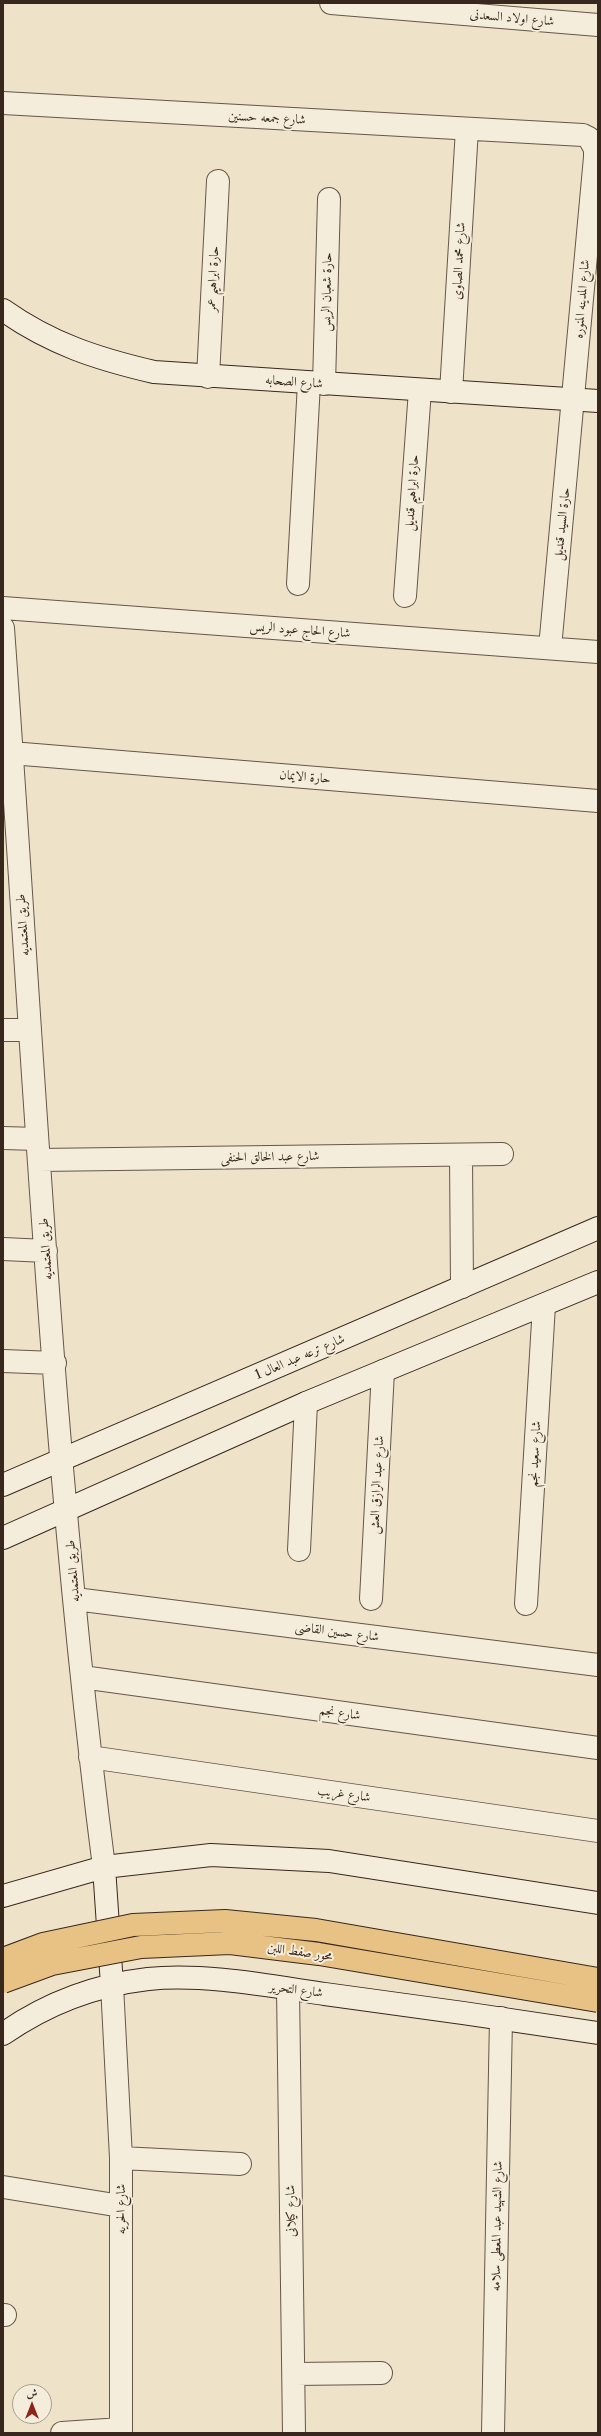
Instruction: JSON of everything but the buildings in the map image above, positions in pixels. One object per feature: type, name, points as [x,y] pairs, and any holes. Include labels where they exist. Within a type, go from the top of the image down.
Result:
[{"type":"main road","name":"محور صفط اللبن","points":[[3,1959],[43,1944],[133,1925],[225,1921],[316,1930],[598,1979]]},
{"type":"main road","name":"محور صفط اللبن","points":[[3,1982],[52,1964],[140,1947],[230,1943],[319,1954],[598,2001]]},
{"type":"street","name":"شارع اولاد السعدنى","points":[[331,3],[598,26]]},
{"type":"street","name":"شارع جمعه حسنين","points":[[3,103],[531,132]]},
{"type":"street","name":"شارع محمد الصاوى","points":[[452,392],[467,129]]},
{"type":"street","name":"شارع المدينه المنوره","points":[[531,132],[583,135],[589,138],[595,149],[574,399]]},
{"type":"street","name":"حارة ابراهيم عمر","points":[[208,377],[218,181]]},
{"type":"street","name":"حارة شعبان الريس","points":[[298,584],[317,384],[329,199]]},
{"type":"street","name":"شارع الصحابه","points":[[3,310],[51,339],[101,360],[154,372],[208,377],[598,401]]},
{"type":"street","name":"حارة ابراهيم قنديل","points":[[405,596],[420,390]]},
{"type":"street","name":"حارة السيد قنديل","points":[[550,648],[574,399]]},
{"type":"street","name":"شارع الحاج عبود الريس","points":[[3,608],[598,652]]},
{"type":"street","name":"طريق المعتمديه","points":[[3,628],[5,686],[11,753],[10,844],[30,1030],[62,1460],[90,1758],[104,1867],[112,1985]]},
{"type":"street","name":"حارة الايمان","points":[[11,753],[598,800]]},
{"type":"street","points":[[3,1030],[30,1030]]},
{"type":"street","name":"شارع عبد الخالق الحنفى","points":[[3,1138],[38,1149],[461,1155],[502,1154]]},
{"type":"street","points":[[461,1155],[462,1287]]},
{"type":"street","name":"شارع ترعه عبد العال 1","points":[[3,1486],[598,1228]]},
{"type":"street","points":[[3,1250],[46,1250]]},
{"type":"street","points":[[3,1538],[67,1508],[306,1403],[598,1282]]},
{"type":"street","name":"شارع سعيد نجم","points":[[526,1604],[544,1305]]},
{"type":"street","points":[[3,1361],[55,1363]]},
{"type":"street","name":"شارع عبد الرازق العش","points":[[371,1599],[383,1371]]},
{"type":"street","points":[[299,1550],[306,1403]]},
{"type":"street","name":"شارع حسين القاضى","points":[[75,1599],[598,1665]]},
{"type":"street","name":"شارع نجم","points":[[82,1677],[598,1748]]},
{"type":"street","name":"شارع غريب","points":[[90,1758],[598,1831]]},
{"type":"street","points":[[3,1896],[104,1867],[210,1855],[329,1861],[598,1903]]},
{"type":"street","name":"شارع التحرير","points":[[3,2034],[45,2008],[78,1995],[112,1985],[148,1979],[184,1977],[288,1989],[598,2032]]},
{"type":"street","name":"شارع الحريه","points":[[112,1985],[121,2158],[121,2431]]},
{"type":"street","name":"شارع كيلانى","points":[[288,1989],[294,2433]]},
{"type":"street","name":"شارع الشهيد عبد المعطى سلامه","points":[[493,2433],[501,2018]]},
{"type":"street","points":[[121,2158],[240,2164]]},
{"type":"street","points":[[3,2187],[121,2206]]},
{"type":"street","points":[[294,2374],[381,2372]]},
{"type":"street","points":[[62,2433],[121,2431]]}]
